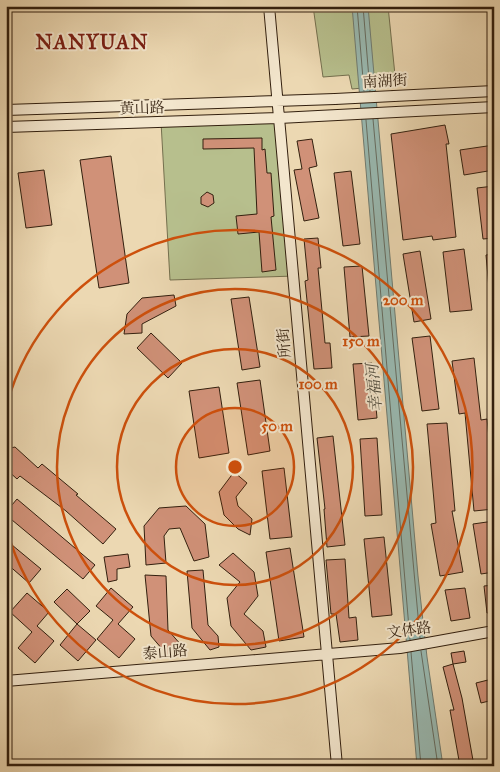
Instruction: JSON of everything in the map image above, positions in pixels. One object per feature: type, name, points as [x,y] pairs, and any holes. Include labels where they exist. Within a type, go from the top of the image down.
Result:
[{"type":"main road","name":"所街","points":[[269,6],[337,766]]},
{"type":"main road","name":"南湖街","points":[[278,102],[494,91]]},
{"type":"main road","name":"黄山路","points":[[6,110],[278,102]]},
{"type":"main road","points":[[279,118],[494,108]]},
{"type":"main road","name":"黄山路","points":[[6,127],[279,118]]},
{"type":"main road","name":"文体路","points":[[327,654],[405,647],[494,631]]},
{"type":"main road","name":"泰山路","points":[[6,681],[327,654]]},
{"type":"green space","points":[[313,6],[388,6],[396,85],[352,89],[349,75],[323,77]]},
{"type":"green space","points":[[279,118],[295,276],[170,280],[161,122]]},
{"type":"water","points":[[352,6],[368,6],[418,576],[427,657],[443,766],[417,766]]},
{"type":"building","points":[[445,125],[449,144],[446,144],[456,237],[433,240],[432,236],[403,240],[391,134]]},
{"type":"building","points":[[262,138],[262,150],[265,149],[267,173],[271,173],[274,216],[271,217],[276,270],[262,272],[259,232],[238,234],[236,216],[257,214],[254,148],[203,149],[203,139]]},
{"type":"building","points":[[312,139],[317,166],[309,168],[319,218],[304,221],[294,170],[302,169],[297,141]]},
{"type":"building","points":[[494,145],[494,170],[464,175],[460,150]]},
{"type":"building","points":[[111,156],[129,283],[99,288],[80,160]]},
{"type":"building","points":[[44,170],[52,225],[26,228],[18,173]]},
{"type":"building","points":[[351,171],[360,244],[343,246],[334,173]]},
{"type":"building","points":[[494,186],[494,238],[483,239],[477,188]]},
{"type":"building","points":[[207,192],[213,195],[214,203],[208,207],[201,204],[201,197]]},
{"type":"building","points":[[318,238],[321,268],[318,268],[325,343],[330,343],[332,368],[314,369],[305,281],[308,280],[304,239]]},
{"type":"building","points":[[464,249],[472,310],[450,312],[443,252]]},
{"type":"building","points":[[420,251],[431,319],[414,322],[403,254]]},
{"type":"building","points":[[494,254],[494,289],[489,289],[486,255]]},
{"type":"building","points":[[362,266],[369,336],[350,337],[344,267]]},
{"type":"building","points":[[174,295],[176,306],[142,324],[142,333],[124,334],[127,314],[142,298]]},
{"type":"building","points":[[249,297],[260,367],[242,370],[231,299]]},
{"type":"building","points":[[151,333],[182,363],[168,378],[137,348]]},
{"type":"building","points":[[430,336],[439,409],[422,411],[412,338]]},
{"type":"building","points":[[474,358],[481,420],[487,419],[494,486],[494,509],[474,511],[465,413],[459,414],[452,361]]},
{"type":"building","points":[[372,363],[377,418],[358,420],[353,364]]},
{"type":"building","points":[[260,380],[270,451],[248,455],[237,383]]},
{"type":"building","points":[[219,387],[229,453],[199,458],[189,391]]},
{"type":"building","points":[[447,423],[455,511],[452,511],[463,572],[440,576],[431,524],[436,523],[427,424]]},
{"type":"building","points":[[333,436],[345,545],[327,547],[317,438]]},
{"type":"building","points":[[377,438],[382,515],[365,516],[360,439]]},
{"type":"building","points":[[15,447],[38,468],[42,464],[116,529],[103,544],[66,511],[20,476],[17,479],[6,469],[6,449]]},
{"type":"building","points":[[284,468],[292,537],[270,539],[262,471]]},
{"type":"building","points":[[234,472],[247,483],[236,497],[238,506],[252,519],[250,535],[238,529],[224,515],[219,492]]},
{"type":"building","points":[[17,499],[95,565],[83,579],[6,515],[6,512]]},
{"type":"building","points":[[186,506],[205,524],[209,557],[194,561],[180,528],[169,529],[164,536],[166,563],[146,565],[144,526],[159,508]]},
{"type":"building","points":[[494,521],[494,572],[481,574],[473,524]]},
{"type":"building","points":[[384,537],[392,615],[372,617],[364,539]]},
{"type":"building","points":[[6,540],[41,569],[29,583],[6,563]]},
{"type":"building","points":[[290,548],[304,637],[279,641],[266,552]]},
{"type":"building","points":[[233,553],[254,572],[258,596],[244,614],[263,631],[266,647],[251,650],[231,626],[227,598],[240,582],[219,565]]},
{"type":"building","points":[[128,554],[130,567],[117,569],[117,580],[108,582],[104,557]]},
{"type":"building","points":[[345,559],[349,618],[356,617],[358,640],[340,642],[336,614],[331,614],[326,560]]},
{"type":"building","points":[[203,570],[208,625],[218,636],[219,647],[210,650],[192,628],[187,571]]},
{"type":"building","points":[[145,575],[166,576],[168,630],[182,646],[169,657],[151,636]]},
{"type":"building","points":[[494,585],[494,612],[487,613],[484,586]]},
{"type":"building","points":[[111,588],[133,607],[118,624],[135,639],[119,658],[97,639],[113,620],[96,606]]},
{"type":"building","points":[[465,588],[470,618],[451,621],[445,590]]},
{"type":"building","points":[[67,589],[90,611],[77,624],[54,602]]},
{"type":"building","points":[[27,593],[49,612],[37,626],[54,641],[35,663],[18,648],[32,632],[10,612]]},
{"type":"building","points":[[77,624],[96,640],[78,661],[60,645]]},
{"type":"building","points":[[464,651],[466,662],[453,664],[451,653]]},
{"type":"building","points":[[453,664],[462,698],[474,766],[460,766],[450,710],[454,710],[443,667]]},
{"type":"building","points":[[488,680],[493,700],[481,703],[476,683]]},
{"type":"district","name":"NANYUAN","points":[[92,42]]},
{"type":"water label","name":"幸福河","points":[[374,388]]}]
